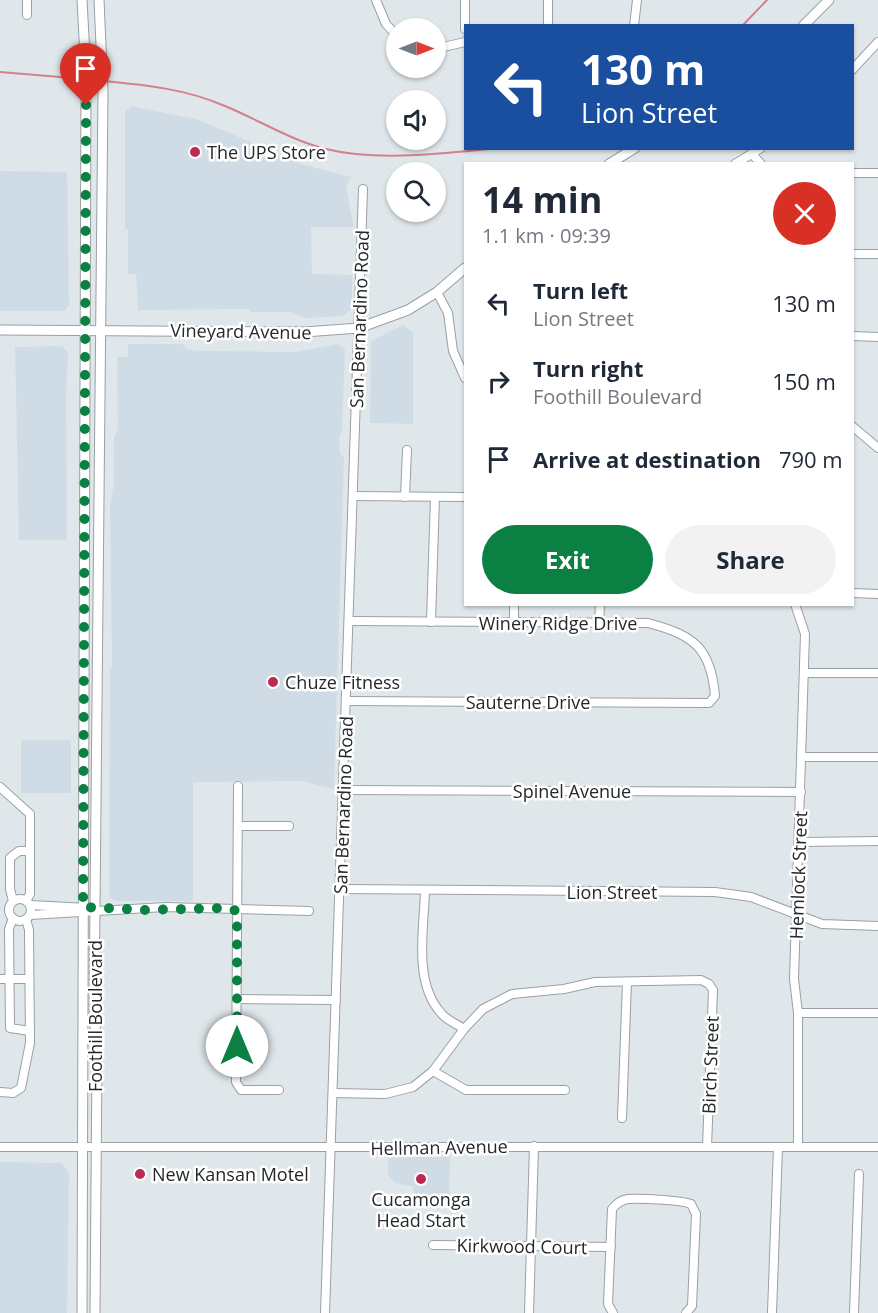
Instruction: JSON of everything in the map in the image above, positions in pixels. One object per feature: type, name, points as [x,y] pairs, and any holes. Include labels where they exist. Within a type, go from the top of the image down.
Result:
[{"type":"main road","name":"Foothill Boulevard","points":[[82,0],[86,75],[82,1313]]},
{"type":"main road","name":"Foothill Boulevard","points":[[95,1313],[94,1148],[97,1057],[94,1008],[103,91],[99,0]]},
{"type":"main road","points":[[805,24],[829,0]]},
{"type":"main road","points":[[612,162],[632,150]]},
{"type":"main road","name":"Vineyard Avenue","points":[[0,330],[304,332],[359,328],[408,310],[437,292],[464,269]]},
{"type":"street","points":[[27,0],[27,15]]},
{"type":"street","points":[[376,0],[386,24]]},
{"type":"street","points":[[465,0],[465,24]]},
{"type":"street","points":[[548,0],[548,24]]},
{"type":"street","points":[[634,24],[637,0]]},
{"type":"street","points":[[446,46],[464,42]]},
{"type":"street","points":[[854,68],[878,42]]},
{"type":"street","points":[[738,162],[758,150]]},
{"type":"street","points":[[752,154],[759,162]]},
{"type":"street","points":[[854,173],[878,173]]},
{"type":"street","name":"San Bernardino Road","points":[[325,1313],[363,189]]},
{"type":"street","points":[[854,254],[878,254]]},
{"type":"street","points":[[437,292],[448,313],[453,351],[464,376]]},
{"type":"street","points":[[854,336],[878,337]]},
{"type":"street","points":[[854,428],[878,448]]},
{"type":"street","points":[[405,497],[407,450]]},
{"type":"street","points":[[353,496],[464,497]]},
{"type":"street","points":[[431,622],[435,497]]},
{"type":"street","points":[[854,593],[878,594]]},
{"type":"street","points":[[514,606],[514,624]]},
{"type":"street","points":[[599,624],[600,606]]},
{"type":"street","name":"Hemlock Street","points":[[796,606],[805,634],[794,979],[798,1012],[798,1147]]},
{"type":"street","name":"Winery Ridge Drive","points":[[349,621],[514,624],[648,623],[686,636],[702,649],[711,664],[715,696],[709,703]]},
{"type":"street","points":[[805,673],[878,673]]},
{"type":"street","name":"Sauterne Drive","points":[[346,701],[709,703]]},
{"type":"street","points":[[802,757],[878,757]]},
{"type":"street","points":[[238,786],[237,1082],[241,1090],[279,1090]]},
{"type":"street","points":[[0,787],[30,814],[28,903],[30,1031],[21,1088],[13,1092],[0,1092]]},
{"type":"street","name":"Spinel Avenue","points":[[343,790],[801,792]]},
{"type":"street","points":[[238,826],[289,826]]},
{"type":"street","points":[[800,842],[878,842]]},
{"type":"street","points":[[30,851],[19,851],[10,858],[10,889],[13,901],[9,910],[13,918],[9,928],[10,1028],[30,1031]]},
{"type":"street","name":"Lion Street","points":[[340,889],[715,892],[751,897],[822,924],[878,926]]},
{"type":"street","points":[[425,891],[423,965],[426,988],[441,1014],[464,1029]]},
{"type":"street","points":[[13,901],[20,899],[28,903],[83,910],[227,908],[237,911],[309,911]]},
{"type":"street","points":[[13,918],[83,910]]},
{"type":"street","points":[[0,979],[29,979]]},
{"type":"street","name":"Birch Street","points":[[627,982],[701,980],[709,984],[712,990],[707,1146]]},
{"type":"street","points":[[333,1093],[399,1092],[413,1087],[433,1071],[464,1029],[483,1009],[512,994],[564,989],[595,982],[627,982],[622,1118]]},
{"type":"street","points":[[237,999],[336,1000]]},
{"type":"street","points":[[798,1012],[878,1012]]},
{"type":"street","points":[[433,1071],[466,1090],[565,1090]]},
{"type":"street","points":[[529,1313],[534,1146]]},
{"type":"street","name":"Hellman Avenue","points":[[0,1147],[878,1147]]},
{"type":"street","points":[[772,1313],[778,1147]]},
{"type":"street","points":[[854,1313],[860,1174]]},
{"type":"street","points":[[612,1312],[612,1209],[617,1203],[627,1199],[681,1200],[691,1204],[696,1214],[692,1306],[688,1312]]},
{"type":"street","name":"Kirkwood Court","points":[[433,1245],[611,1247]]},
{"type":"shaded area","points":[[131,106],[199,120],[301,164],[351,177],[346,187],[354,227],[311,227],[312,274],[352,275],[352,308],[343,316],[305,318],[291,312],[251,312],[248,309],[138,310],[136,274],[128,274],[128,229],[125,229],[125,112]]},
{"type":"shaded area","points":[[0,171],[67,172],[69,304],[65,311],[0,311]]},
{"type":"shaded area","points":[[403,325],[413,332],[413,424],[370,423],[371,341]]},
{"type":"shaded area","points":[[128,344],[183,344],[186,349],[200,351],[296,352],[338,344],[345,349],[342,430],[339,438],[340,453],[344,457],[334,789],[301,781],[193,782],[193,901],[115,901],[110,898],[109,892],[110,668],[112,667],[110,506],[114,482],[114,437],[118,429],[117,357],[128,357]]},
{"type":"shaded area","points":[[62,346],[68,352],[67,540],[19,540],[15,347]]},
{"type":"shaded area","points":[[21,740],[71,740],[71,793],[21,793]]},
{"type":"shaded area","name":"Cucamonga Head Start","points":[[388,1157],[450,1157],[449,1207],[414,1208],[413,1186],[395,1183],[388,1175]]},
{"type":"shaded area","points":[[0,1162],[62,1163],[69,1174],[67,1313],[0,1313]]},
{"type":"waterway","points":[[744,24],[767,0]]},
{"type":"waterway","points":[[0,72],[84,79]]},
{"type":"waterway","points":[[104,81],[150,86],[196,95],[300,140],[346,153],[390,156],[478,150]]},
{"type":"place","name":"The UPS Store","points":[[195,152]]},
{"type":"place","name":"Chuze Fitness","points":[[273,682]]},
{"type":"place","name":"New Kansan Motel","points":[[140,1174]]},
{"type":"place","name":"Cucamonga Head Start","points":[[421,1179]]},
{"type":"route","points":[[86,105],[83,907],[96,910],[227,908],[237,911],[237,1046]]}]
